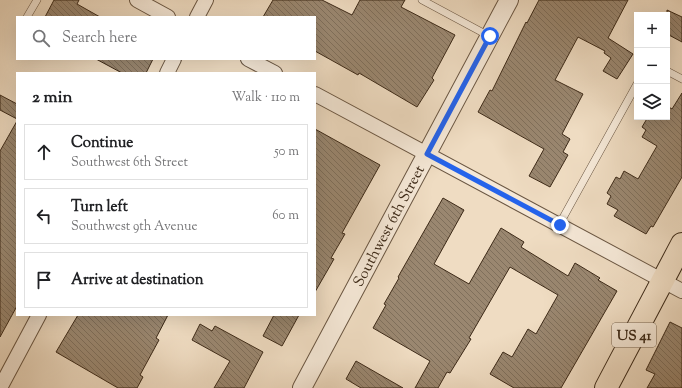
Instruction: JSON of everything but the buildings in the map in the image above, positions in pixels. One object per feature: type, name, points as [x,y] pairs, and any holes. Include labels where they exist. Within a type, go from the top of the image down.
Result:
[{"type":"main road","name":"US 41","points":[[606,388],[682,244]]},
{"type":"street","points":[[137,0],[166,16]]},
{"type":"street","points":[[198,16],[206,0]]},
{"type":"street","name":"Southwest 6th Street","points":[[302,388],[509,0]]},
{"type":"street","points":[[168,72],[174,60]]},
{"type":"street","points":[[250,60],[273,72]]},
{"type":"street","points":[[316,95],[682,291]]},
{"type":"street","points":[[0,388],[38,316]]},
{"type":"lane","points":[[28,16],[37,0]]},
{"type":"lane","points":[[422,0],[490,36]]},
{"type":"lane","points":[[670,73],[682,79]]},
{"type":"lane","points":[[560,225],[634,89]]},
{"type":"route","points":[[490,36],[427,154],[560,225]]}]
